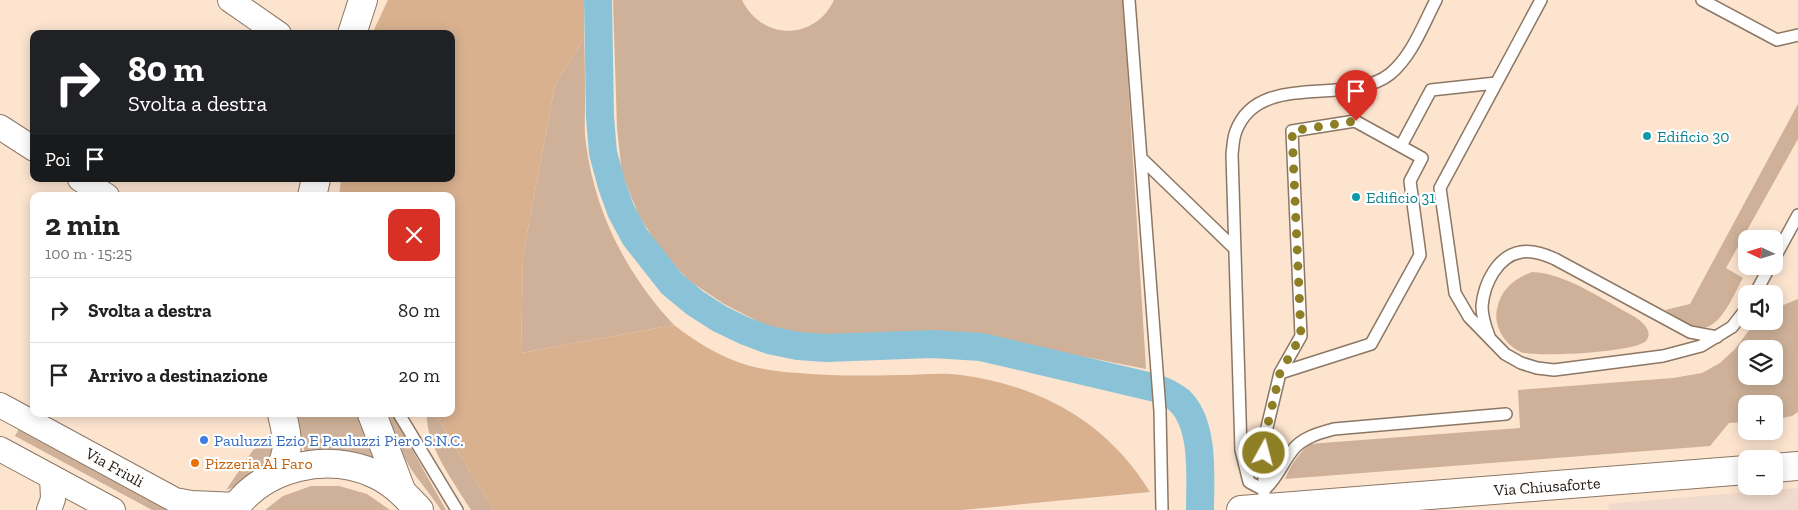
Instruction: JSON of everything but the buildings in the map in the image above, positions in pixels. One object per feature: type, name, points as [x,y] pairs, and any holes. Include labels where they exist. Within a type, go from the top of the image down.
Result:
[{"type":"street","points":[[230,0],[273,30]]},
{"type":"street","points":[[353,30],[363,0]]},
{"type":"street","points":[[0,127],[30,146]]},
{"type":"street","points":[[85,182],[101,192]]},
{"type":"street","name":"Via Friuli","points":[[0,405],[175,500],[235,508]]},
{"type":"street","points":[[277,474],[284,462],[288,447],[283,417]]},
{"type":"street","points":[[373,417],[401,490]]},
{"type":"street","points":[[0,449],[113,510]]},
{"type":"street","points":[[235,508],[258,486],[277,474],[300,466],[339,464],[375,474],[401,490],[419,510]]},
{"type":"street","points":[[1783,467],[1798,466]]},
{"type":"street","name":"Via Chiusaforte","points":[[1256,503],[1347,506],[1738,471]]},
{"type":"street","points":[[49,510],[53,499],[52,477]]},
{"type":"lane","points":[[1129,0],[1160,411],[1162,510]]},
{"type":"lane","points":[[1256,503],[1241,450],[1232,154],[1236,132],[1246,114],[1260,103],[1280,96],[1371,85],[1389,74],[1406,58],[1436,0]]},
{"type":"lane","points":[[1541,0],[1440,188],[1455,293],[1469,317],[1505,354],[1521,364],[1554,370],[1663,356],[1701,346],[1732,328],[1738,320]]},
{"type":"lane","points":[[1702,0],[1777,40],[1798,35]]},
{"type":"lane","points":[[1401,146],[1432,90],[1496,83]]},
{"type":"lane","points":[[1256,503],[1264,440],[1280,373],[1301,336],[1292,131],[1356,121],[1422,158],[1410,181],[1420,255],[1371,344],[1280,373]]},
{"type":"lane","points":[[1142,159],[1235,249]]},
{"type":"lane","points":[[1783,242],[1798,215]]},
{"type":"lane","points":[[1491,340],[1484,323],[1482,307],[1485,290],[1494,271],[1506,258],[1520,252],[1537,252],[1555,259],[1690,332],[1718,337]]},
{"type":"lane","points":[[1256,503],[1274,480],[1293,449],[1314,434],[1334,429],[1506,414]]},
{"type":"lane","points":[[401,417],[457,510]]},
{"type":"shaded area","points":[[388,0],[584,0],[584,38],[555,85],[523,255],[521,353],[674,325],[718,353],[753,367],[793,373],[872,376],[946,374],[990,380],[1045,398],[1069,411],[1092,427],[1114,446],[1133,467],[1150,492],[962,510],[494,510],[437,417],[455,417],[455,192],[339,192],[341,182],[455,182],[455,30],[374,30]]},
{"type":"shaded area","points":[[613,0],[742,0],[751,13],[762,23],[775,29],[788,31],[802,29],[814,23],[825,13],[834,0],[1123,0],[1146,369],[970,334],[802,335],[767,326],[724,304],[688,280],[661,250],[639,216],[622,174],[617,128]]},
{"type":"shaded area","points":[[584,38],[585,139],[590,170],[597,194],[605,218],[628,264],[657,306],[674,325],[521,353],[523,255],[555,85]]},
{"type":"shaded area","points":[[1798,104],[1798,139],[1747,230],[1738,230],[1738,246],[1726,268],[1743,278],[1725,311],[1712,325],[1704,328],[1696,327],[1665,310],[1690,304]]},
{"type":"shaded area","points":[[1532,272],[1572,282],[1635,317],[1648,330],[1649,334],[1646,341],[1624,348],[1585,353],[1530,354],[1515,349],[1505,340],[1499,328],[1496,315],[1497,309],[1505,290],[1520,278]]},
{"type":"shaded area","points":[[1798,299],[1798,412],[1783,418],[1783,395],[1738,395],[1738,422],[1729,423],[1710,446],[1285,479],[1295,460],[1309,444],[1520,428],[1518,390],[1673,378],[1702,373],[1720,363],[1738,345],[1738,385],[1783,385],[1783,340],[1742,340],[1749,330],[1783,330],[1783,305]]},
{"type":"shaded area","points":[[294,417],[359,417],[377,461],[305,452]]},
{"type":"shaded area","points":[[389,417],[394,417],[446,510],[441,510],[410,468]]},
{"type":"shaded area","points":[[427,417],[437,417],[494,510],[471,510],[442,463],[428,426]]},
{"type":"shaded area","points":[[20,427],[173,510],[152,510],[15,436]]},
{"type":"shaded area","points":[[279,442],[280,451],[262,469],[242,483],[226,490],[253,450]]},
{"type":"shaded area","points":[[311,486],[339,486],[367,494],[390,510],[265,510],[283,496]]},
{"type":"shaded area","points":[[1798,488],[1798,510],[1609,510],[1608,504],[1738,493],[1738,495],[1783,495],[1783,489]]},
{"type":"waterway","points":[[598,0],[600,117],[603,153],[621,211],[635,237],[672,284],[695,303],[720,319],[769,340],[798,346],[826,348],[932,344],[981,347],[1162,390],[1180,401],[1194,424],[1199,452],[1200,510]]},
{"type":"place","name":"Edificio 30","points":[[1647,136]]},
{"type":"place","name":"Edificio 31","points":[[1356,197]]},
{"type":"place","name":"Pauluzzi Ezio E Pauluzzi Piero S.N.C.","points":[[204,440]]},
{"type":"place","name":"Pizzeria Al Faro","points":[[195,463]]},
{"type":"route","points":[[1264,453],[1264,440],[1280,373],[1301,336],[1292,131],[1356,121]]}]
